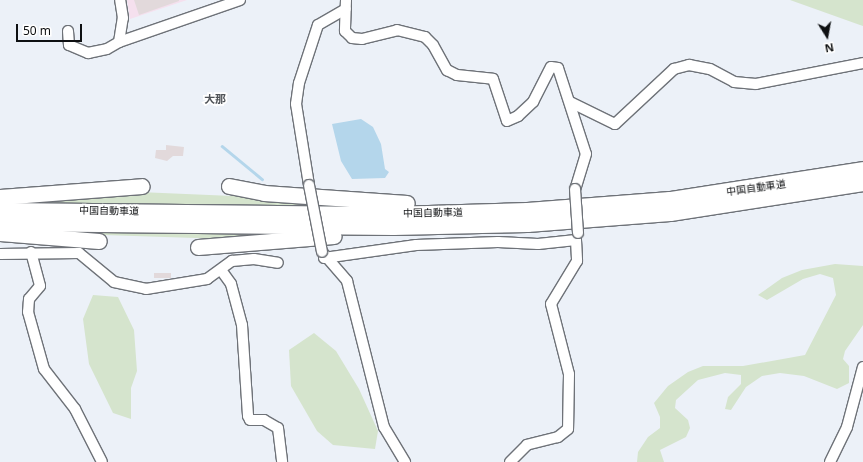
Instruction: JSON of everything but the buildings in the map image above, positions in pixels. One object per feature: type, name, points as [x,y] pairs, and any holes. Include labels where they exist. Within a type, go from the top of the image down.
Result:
[{"type":"highway","name":"中国自動車道","points":[[0,210],[379,214],[508,210],[670,199],[740,191],[863,169]]},
{"type":"highway","name":"中国自動車道","points":[[0,223],[459,226],[670,213],[863,184]]},
{"type":"highway","points":[[0,197],[142,186]]},
{"type":"highway","points":[[229,186],[264,193],[338,200],[477,204],[508,210]]},
{"type":"highway","points":[[198,247],[459,226]]},
{"type":"highway","points":[[0,233],[68,236],[99,241]]},
{"type":"street","points":[[119,42],[123,18],[120,0]]},
{"type":"street","points":[[68,31],[69,45],[88,52],[107,49],[119,42],[240,0]]},
{"type":"street","points":[[346,4],[345,31],[352,38],[362,39],[396,30],[425,38],[433,45],[447,70],[457,75],[493,79],[507,121],[518,116],[533,102],[551,67],[558,68],[586,154],[575,189],[577,261],[551,304],[569,374],[568,429],[558,437],[526,445],[510,462]]},
{"type":"street","points":[[346,4],[318,24],[299,83],[296,104],[309,185],[323,255],[340,269],[347,281],[384,427],[405,462]]},
{"type":"street","points":[[570,102],[614,124],[674,69],[689,65],[710,69],[734,82],[756,84],[863,63]]},
{"type":"street","points":[[323,255],[416,245],[498,242],[538,244],[577,237]]},
{"type":"street","points":[[0,254],[31,252],[79,254],[114,282],[146,289],[207,279],[232,261],[243,259],[278,263]]},
{"type":"street","points":[[31,252],[40,286],[29,299],[28,312],[44,369],[75,409],[102,462]]},
{"type":"street","points":[[221,270],[231,284],[242,324],[248,416],[250,420],[264,420],[278,428],[282,462]]},
{"type":"street","points":[[830,462],[847,427],[863,367]]},
{"type":"shaded area","points":[[127,0],[187,0],[130,19]]},
{"type":"green space","points":[[790,0],[863,0],[863,26],[860,25]]},
{"type":"green space","points":[[139,192],[259,197],[342,206],[24,203],[0,200]]},
{"type":"green space","points":[[73,231],[278,235],[227,239],[41,233]]},
{"type":"green space","points":[[835,264],[863,266],[863,325],[845,351],[843,359],[849,366],[849,383],[837,389],[804,376],[780,373],[762,376],[746,387],[731,410],[725,409],[728,397],[741,384],[741,375],[725,373],[698,380],[676,400],[675,408],[688,420],[690,428],[686,437],[660,450],[664,462],[637,462],[638,452],[648,437],[660,428],[660,417],[654,403],[668,386],[688,372],[703,366],[743,366],[805,355],[836,295],[833,278],[820,274],[803,279],[767,300],[758,295],[782,278],[802,270]]},
{"type":"green space","points":[[93,295],[118,297],[134,330],[137,371],[131,388],[131,419],[113,413],[89,364],[83,319]]},
{"type":"green space","points":[[314,333],[336,351],[359,389],[378,431],[375,449],[333,445],[317,431],[291,386],[289,350]]},
{"type":"water","points":[[361,119],[373,127],[381,144],[385,169],[389,172],[385,178],[352,179],[341,161],[332,124]]},
{"type":"waterway","points":[[222,146],[262,179]]},
{"type":"district","name":"大那","points":[[215,99]]}]
